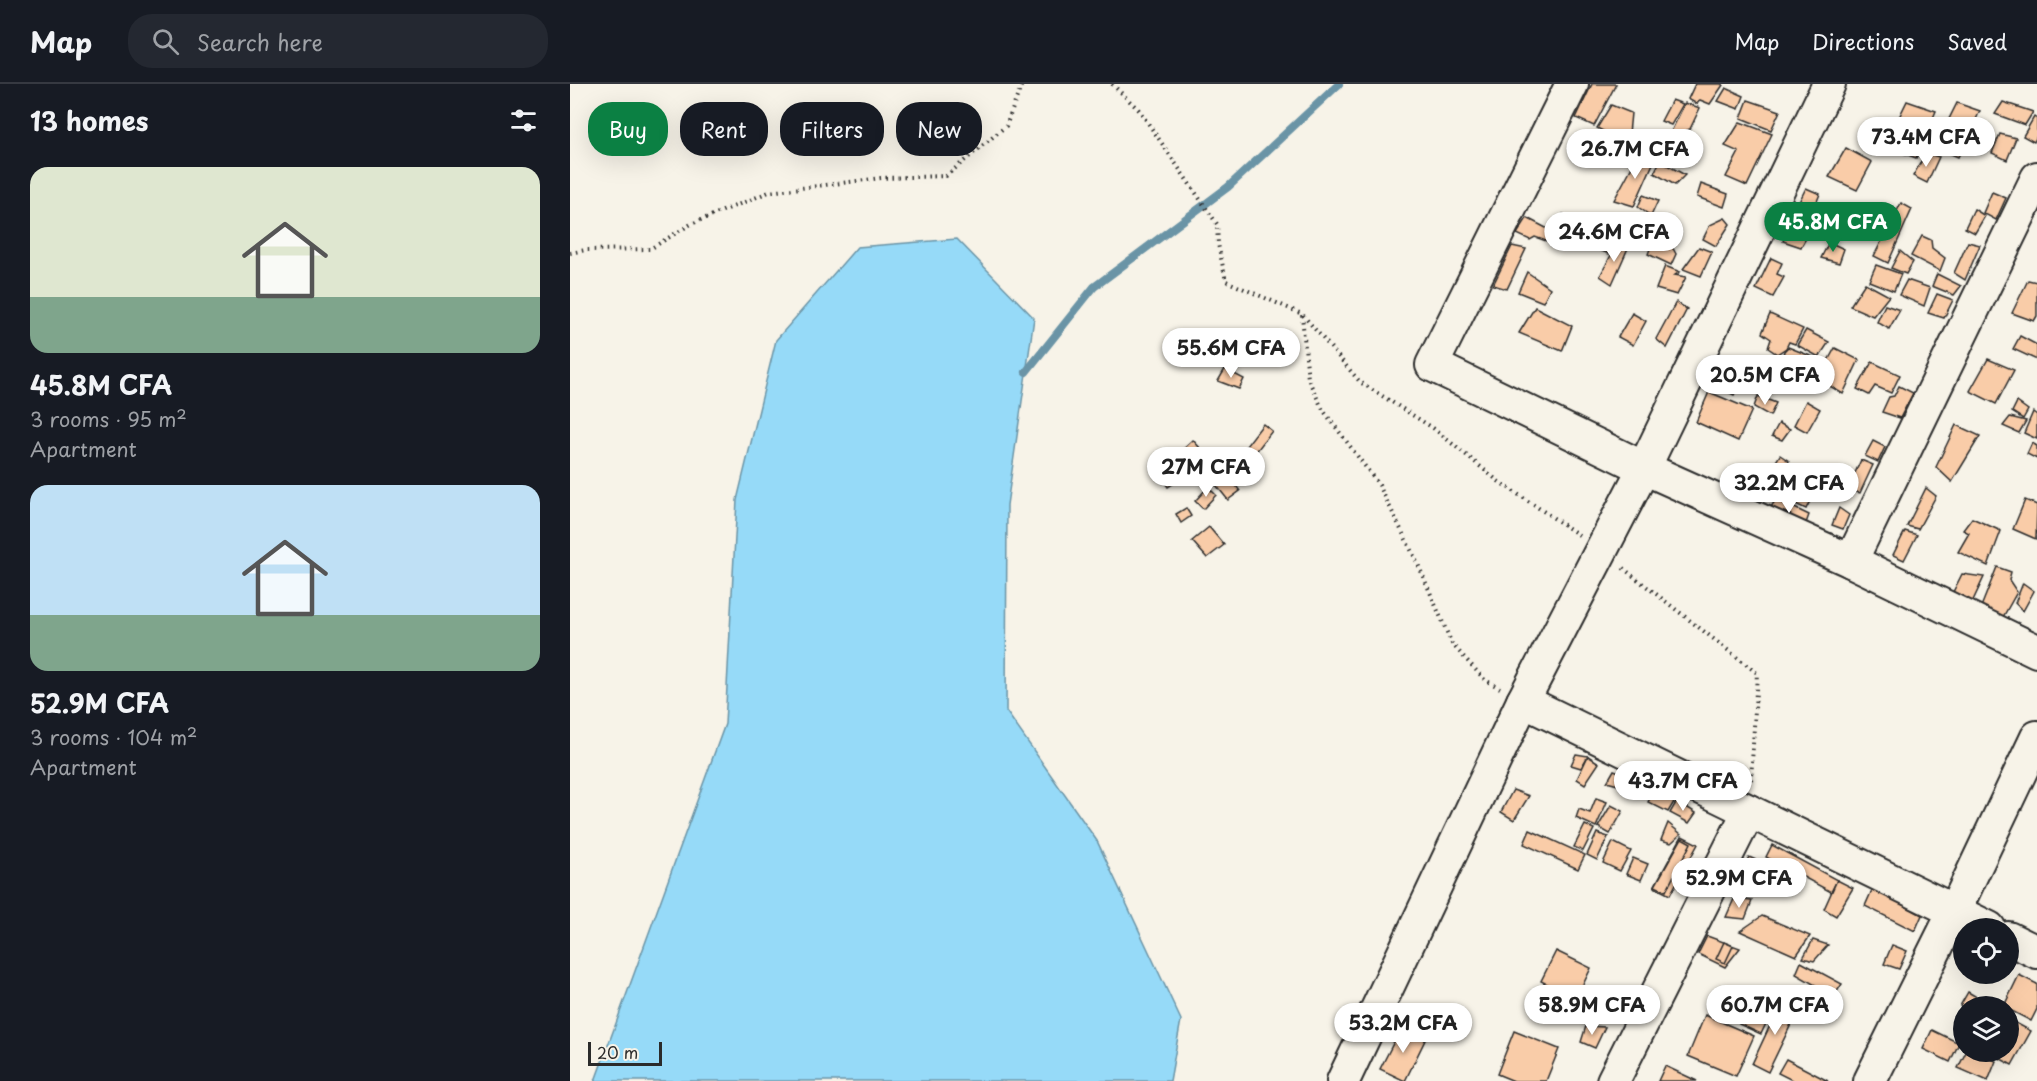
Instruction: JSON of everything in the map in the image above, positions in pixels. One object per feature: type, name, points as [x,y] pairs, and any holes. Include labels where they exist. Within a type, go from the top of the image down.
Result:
[{"type":"street","points":[[1572,84],[1432,365],[1644,468],[1851,561],[2037,651]]},
{"type":"street","points":[[1346,1080],[1523,701],[1644,468],[1829,84]]},
{"type":"street","points":[[1851,561],[2037,178]]},
{"type":"street","points":[[1523,701],[1967,918]]},
{"type":"street","points":[[1870,1081],[2037,737]]},
{"type":"street","points":[[1613,1081],[1749,812]]},
{"type":"street","points":[[2019,943],[2037,952]]},
{"type":"path","points":[[570,253],[586,250],[650,249],[691,224],[769,192],[881,178],[946,176],[1006,126],[1022,84]]},
{"type":"path","points":[[1112,84],[1139,110],[1217,224],[1218,244],[1226,281],[1302,314],[1360,382],[1433,428],[1498,481],[1601,551],[1756,673],[1749,812]]},
{"type":"path","points":[[1302,314],[1308,379],[1323,410],[1379,485],[1418,564],[1452,644],[1485,680],[1523,701]]},
{"type":"water","points":[[957,239],[1034,318],[1007,505],[1006,711],[1097,841],[1181,1020],[1170,1081],[595,1081],[725,724],[737,500],[776,340],[857,247]]},
{"type":"building","points":[[1592,84],[1616,84],[1594,126],[1576,118]]},
{"type":"building","points":[[1695,84],[1723,85],[1710,104],[1700,100],[1697,104],[1688,99]]},
{"type":"building","points":[[1726,88],[1744,96],[1739,109],[1718,101]]},
{"type":"building","points":[[1672,100],[1683,104],[1671,125],[1661,121]]},
{"type":"building","points":[[1748,100],[1780,111],[1771,130],[1741,118]]},
{"type":"building","points":[[1907,101],[1936,111],[1916,158],[1885,146]]},
{"type":"building","points":[[2003,102],[2033,112],[2025,125],[1995,114]]},
{"type":"building","points":[[1685,103],[1700,108],[1681,144],[1668,138]]},
{"type":"building","points":[[1957,103],[1980,111],[1958,157],[1935,147]]},
{"type":"building","points":[[1611,105],[1631,113],[1628,144],[1597,128]]},
{"type":"building","points":[[2034,117],[2037,119],[2037,136],[2034,142],[2023,136]]},
{"type":"building","points":[[1740,122],[1772,134],[1747,186],[1726,177],[1739,152],[1725,146]]},
{"type":"building","points":[[2000,134],[2016,138],[2007,160],[1992,153]]},
{"type":"building","points":[[1846,148],[1872,162],[1857,190],[1829,177]]},
{"type":"building","points":[[1640,152],[1655,159],[1634,206],[1614,200]]},
{"type":"building","points":[[1926,153],[1939,157],[1927,183],[1913,176]]},
{"type":"building","points":[[1660,161],[1685,175],[1675,185],[1654,173]]},
{"type":"building","points":[[1701,184],[1728,194],[1724,207],[1697,197]]},
{"type":"building","points":[[1806,188],[1820,194],[1810,218],[1794,212]]},
{"type":"building","points":[[1992,192],[2006,198],[1996,220],[1983,213]]},
{"type":"building","points":[[1643,195],[1658,201],[1651,216],[1638,207]]},
{"type":"building","points":[[1901,203],[1912,209],[1888,263],[1874,256]]},
{"type":"building","points":[[1974,209],[1985,216],[1975,233],[1965,228]]},
{"type":"building","points":[[1563,214],[1615,241],[1609,254],[1557,232]]},
{"type":"building","points":[[1631,217],[1647,222],[1632,246],[1619,239]]},
{"type":"building","points":[[1527,218],[1550,230],[1549,242],[1535,237],[1530,240],[1517,234]]},
{"type":"building","points":[[1725,218],[1730,224],[1716,246],[1703,239],[1710,225]]},
{"type":"building","points":[[1791,222],[1810,231],[1801,247],[1783,241]]},
{"type":"building","points":[[1655,236],[1670,243],[1676,254],[1671,265],[1648,254]]},
{"type":"building","points":[[1922,236],[1931,240],[1932,248],[1945,258],[1940,271],[1911,256]]},
{"type":"building","points":[[1618,242],[1628,248],[1612,284],[1600,276]]},
{"type":"building","points":[[1829,242],[1844,249],[1839,263],[1821,258]]},
{"type":"building","points":[[1968,242],[1980,245],[1965,280],[1954,273]]},
{"type":"building","points":[[1512,246],[1526,249],[1507,289],[1493,285]]},
{"type":"building","points":[[1699,247],[1712,252],[1701,276],[1683,269]]},
{"type":"building","points":[[1900,251],[1913,262],[1906,274],[1891,268]]},
{"type":"building","points":[[1771,258],[1782,263],[1777,274],[1784,277],[1773,297],[1756,289]]},
{"type":"building","points":[[1876,265],[1901,274],[1894,291],[1869,281]]},
{"type":"building","points":[[1665,266],[1680,272],[1675,275],[1686,277],[1677,295],[1656,289]]},
{"type":"building","points":[[1527,272],[1550,288],[1543,302],[1518,292]]},
{"type":"building","points":[[1937,274],[1961,286],[1954,295],[1932,286]]},
{"type":"building","points":[[1907,280],[1930,288],[1924,306],[1899,295]]},
{"type":"building","points":[[2028,280],[2037,282],[2037,316],[2034,321],[2012,313]]},
{"type":"building","points":[[1865,283],[1889,296],[1873,316],[1850,306]]},
{"type":"building","points":[[1937,294],[1953,300],[1944,318],[1928,313]]},
{"type":"building","points":[[1676,302],[1687,309],[1667,348],[1656,339]]},
{"type":"building","points":[[1885,305],[1900,310],[1889,329],[1877,322]]},
{"type":"building","points":[[1535,307],[1572,326],[1562,351],[1519,333]]},
{"type":"building","points":[[1632,313],[1646,321],[1633,345],[1618,337]]},
{"type":"building","points":[[1770,314],[1803,329],[1795,344],[1789,342],[1786,348],[1777,354],[1768,348],[1771,339],[1762,333]]},
{"type":"building","points":[[1806,330],[1829,342],[1819,357],[1797,345]]},
{"type":"building","points":[[2020,336],[2037,345],[2037,360],[2013,349]]},
{"type":"building","points":[[1788,347],[1818,359],[1812,371],[1782,359]]},
{"type":"building","points":[[1835,348],[1859,360],[1843,394],[1818,379]]},
{"type":"building","points":[[1988,359],[2014,370],[1996,404],[1970,391]]},
{"type":"building","points":[[1727,360],[1749,365],[1734,395],[1714,385]]},
{"type":"building","points":[[1872,362],[1900,375],[1891,393],[1875,386],[1869,395],[1857,389]]},
{"type":"building","points":[[1225,369],[1244,379],[1239,389],[1218,381]]},
{"type":"building","points":[[1899,386],[1913,393],[1900,418],[1882,412],[1889,397],[1894,396]]},
{"type":"building","points":[[1709,392],[1752,410],[1738,441],[1696,422]]},
{"type":"building","points":[[1758,396],[1776,403],[1770,416],[1754,407]]},
{"type":"building","points":[[1806,401],[1820,409],[1807,432],[1794,425]]},
{"type":"building","points":[[2017,402],[2028,410],[2023,419],[2012,412]]},
{"type":"building","points":[[2033,412],[2037,415],[2037,439],[2024,433]]},
{"type":"building","points":[[2010,417],[2026,421],[2019,433],[2003,426]]},
{"type":"building","points":[[1779,423],[1790,429],[1782,440],[1772,436]]},
{"type":"building","points":[[1263,424],[1272,431],[1255,453],[1246,446]]},
{"type":"building","points":[[1956,425],[1980,436],[1952,482],[1936,467]]},
{"type":"building","points":[[1193,440],[1200,448],[1182,464],[1175,457]]},
{"type":"building","points":[[1873,441],[1885,447],[1878,462],[1865,456]]},
{"type":"building","points":[[2032,443],[2037,446],[2037,459],[2027,454]]},
{"type":"building","points":[[1780,455],[1789,461],[1784,470],[1773,466]]},
{"type":"building","points":[[1861,460],[1873,465],[1860,493],[1847,490]]},
{"type":"building","points":[[1753,463],[1766,468],[1759,485],[1745,478]]},
{"type":"building","points":[[1169,471],[1176,482],[1168,487],[1161,477]]},
{"type":"building","points":[[1228,475],[1240,491],[1228,500],[1216,485]]},
{"type":"building","points":[[1785,479],[1814,493],[1806,509],[1777,495]]},
{"type":"building","points":[[1738,481],[1759,491],[1752,505],[1731,494]]},
{"type":"building","points":[[1208,487],[1216,495],[1203,509],[1195,501]]},
{"type":"building","points":[[1926,488],[1936,496],[1918,529],[1907,526]]},
{"type":"building","points":[[1776,499],[1809,515],[1804,529],[1768,512]]},
{"type":"building","points":[[2025,500],[2037,505],[2036,539],[2013,529]]},
{"type":"building","points":[[1186,508],[1191,516],[1181,523],[1176,514]]},
{"type":"building","points":[[1839,508],[1849,515],[1843,529],[1832,525]]},
{"type":"building","points":[[1972,518],[2001,531],[1988,566],[1958,552],[1969,533],[1963,530]]},
{"type":"building","points":[[1209,527],[1224,545],[1207,558],[1192,541]]},
{"type":"building","points":[[1905,531],[1917,535],[1904,560],[1893,555]]},
{"type":"building","points":[[1997,567],[2011,572],[2009,580],[2017,592],[2003,617],[1981,607]]},
{"type":"building","points":[[1962,574],[1984,577],[1969,609],[1950,598]]},
{"type":"building","points":[[2023,583],[2034,591],[2023,611],[2015,603]]},
{"type":"building","points":[[1576,754],[1588,756],[1581,768],[1571,765]]},
{"type":"building","points":[[1588,756],[1599,763],[1585,784],[1577,779]]},
{"type":"building","points":[[1614,770],[1622,773],[1618,785],[1607,782]]},
{"type":"building","points":[[1655,789],[1674,802],[1668,812],[1648,802]]},
{"type":"building","points":[[1513,790],[1529,796],[1514,820],[1501,812]]},
{"type":"building","points":[[1596,798],[1607,802],[1596,827],[1576,818],[1579,809],[1590,813]]},
{"type":"building","points":[[1677,801],[1696,813],[1689,823],[1670,813]]},
{"type":"building","points":[[1611,805],[1623,811],[1610,834],[1598,827]]},
{"type":"building","points":[[1668,823],[1681,834],[1671,843],[1661,840]]},
{"type":"building","points":[[1585,825],[1594,829],[1583,851],[1574,847]]},
{"type":"building","points":[[1530,830],[1585,855],[1578,869],[1524,844]]},
{"type":"building","points":[[1597,833],[1608,837],[1597,860],[1587,855]]},
{"type":"building","points":[[1682,836],[1698,844],[1670,895],[1654,887]]},
{"type":"building","points":[[1682,838],[1691,843],[1666,891],[1655,886]]},
{"type":"building","points":[[1613,842],[1631,851],[1620,871],[1603,863]]},
{"type":"building","points":[[1772,845],[1837,880],[1831,892],[1766,857]]},
{"type":"building","points":[[1749,857],[1765,864],[1748,887],[1734,881]]},
{"type":"building","points":[[1633,858],[1648,864],[1641,880],[1626,874]]},
{"type":"building","points":[[1837,880],[1853,888],[1836,916],[1824,909]]},
{"type":"building","points":[[1873,888],[1922,915],[1915,931],[1865,906]]},
{"type":"building","points":[[1734,899],[1752,901],[1745,919],[1726,917]]},
{"type":"building","points":[[1762,916],[1810,936],[1796,956],[1740,931]]},
{"type":"building","points":[[1707,936],[1740,948],[1725,967],[1698,954]]},
{"type":"building","points":[[1813,940],[1828,945],[1814,961],[1803,958]]},
{"type":"building","points":[[1724,942],[1733,946],[1725,963],[1716,959]]},
{"type":"building","points":[[1892,945],[1907,951],[1899,969],[1884,964]]},
{"type":"building","points":[[1556,951],[1591,968],[1576,999],[1541,981]]},
{"type":"building","points":[[1801,962],[1842,984],[1834,996],[1796,974]]},
{"type":"building","points":[[2019,975],[2037,984],[2037,1009],[2031,1021],[2019,1015],[2019,996],[2009,996],[2015,984],[2019,984]]},
{"type":"building","points":[[1751,997],[1774,1007],[1761,1034],[1739,1024]]},
{"type":"building","points":[[1781,1002],[1799,1008],[1768,1072],[1752,1064]]},
{"type":"building","points":[[1705,1015],[1754,1036],[1736,1076],[1688,1056]]},
{"type":"building","points":[[2019,1025],[2031,1031],[2019,1052]]},
{"type":"building","points":[[1402,1026],[1426,1038],[1405,1081],[1380,1069]]},
{"type":"building","points":[[1586,1026],[1605,1027],[1595,1048],[1581,1042]]},
{"type":"building","points":[[1932,1030],[1953,1040],[1953,1056],[1950,1062],[1923,1049]]},
{"type":"building","points":[[1514,1031],[1559,1049],[1546,1081],[1514,1081],[1497,1074]]},
{"type":"building","points":[[1786,1059],[1828,1081],[1794,1081],[1778,1073]]},
{"type":"building","points":[[1961,1062],[1996,1062],[1988,1081],[1958,1068]]},
{"type":"building","points":[[1665,1066],[1697,1081],[1658,1081]]},
{"type":"waterway","points":[[1026,372],[1094,287],[1228,187],[1339,84]]}]
